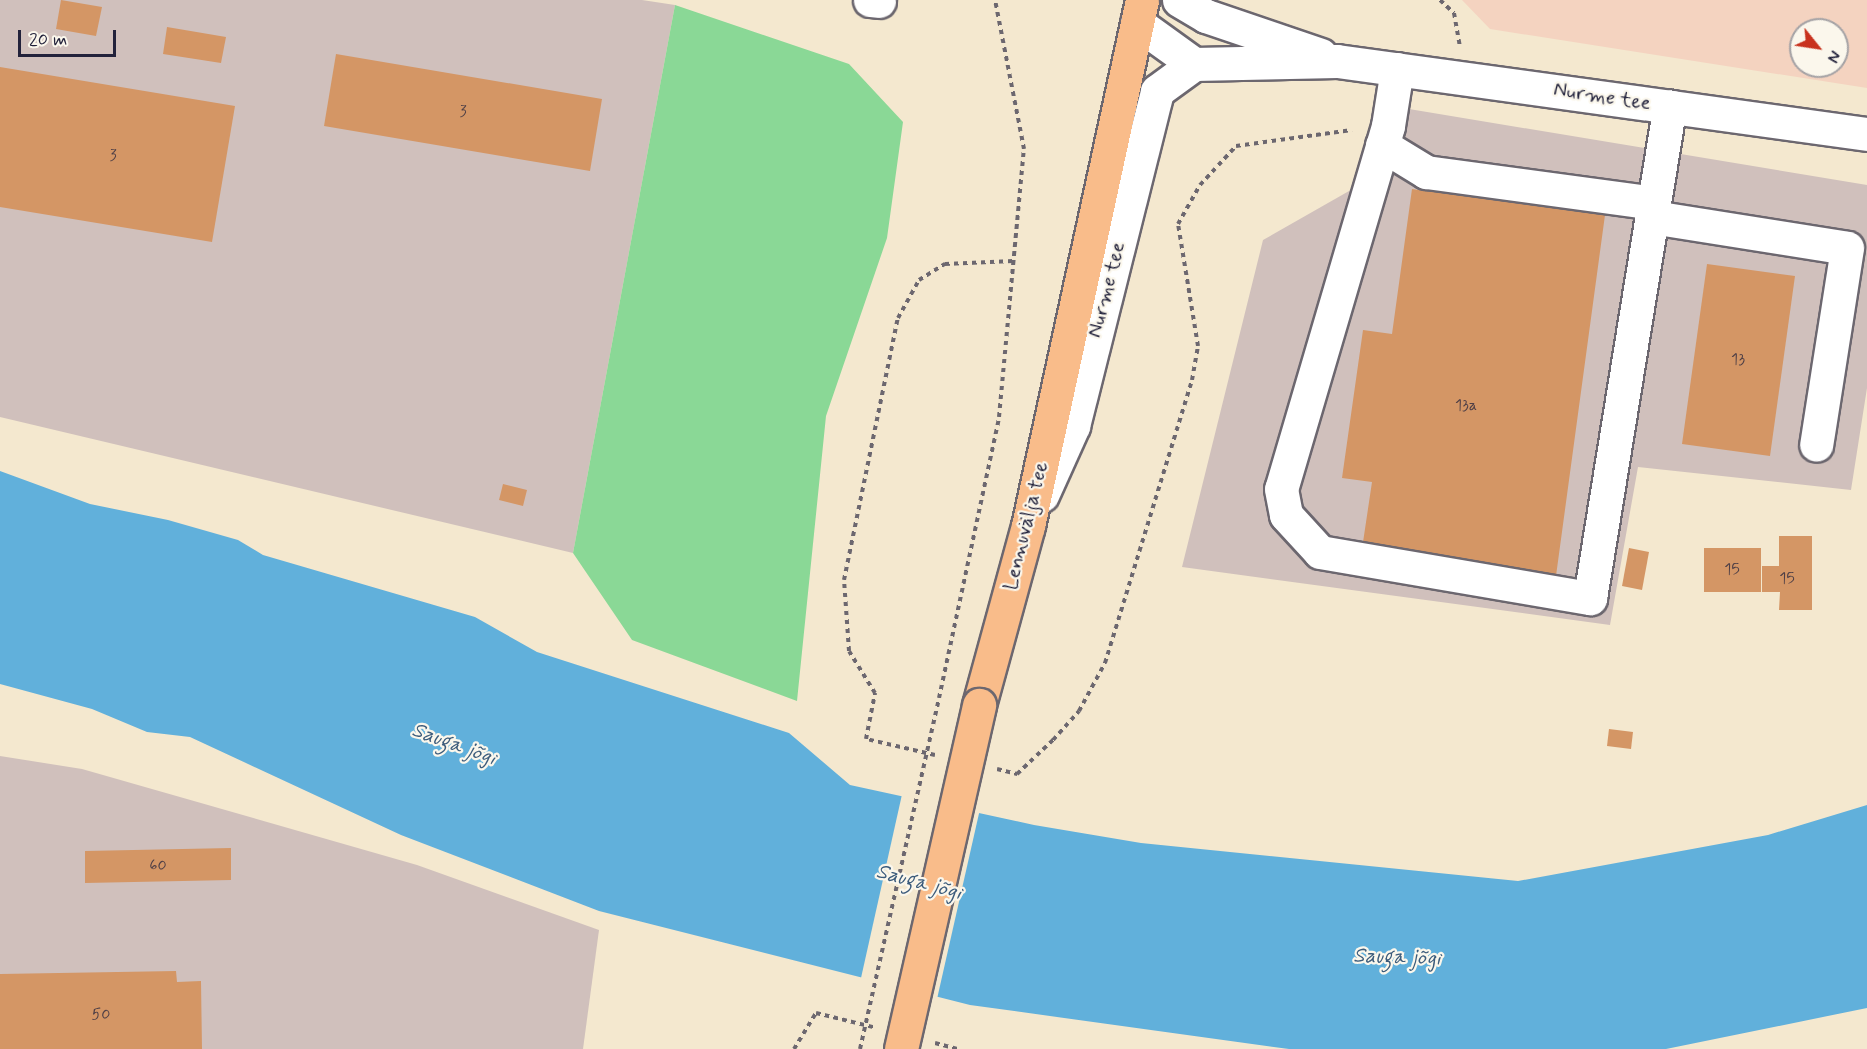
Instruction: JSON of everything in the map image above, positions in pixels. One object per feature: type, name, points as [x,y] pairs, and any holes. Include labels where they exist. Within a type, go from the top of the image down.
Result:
[{"type":"main road","name":"Lennuvälja tee","points":[[901,1049],[979,705],[1028,526],[1139,11]]},
{"type":"street","name":"Nurme tee","points":[[1179,0],[1206,16],[1337,61]]},
{"type":"street","points":[[1139,11],[1194,64]]},
{"type":"street","name":"Nurme tee","points":[[1028,526],[1073,426],[1157,91],[1194,64],[1337,61],[1867,134]]},
{"type":"street","points":[[1397,69],[1385,136],[1281,489],[1292,526],[1320,552],[1590,598],[1670,106]]},
{"type":"street","points":[[1385,136],[1426,172],[1653,210],[1847,248],[1816,445]]},
{"type":"path","points":[[860,1049],[999,417],[1024,149],[994,0]]},
{"type":"path","points":[[1440,0],[1454,13],[1461,39],[1456,76]]},
{"type":"path","points":[[994,769],[1017,774],[1053,740],[1079,711],[1105,663],[1192,380],[1198,346],[1178,224],[1200,185],[1236,146],[1385,136]]},
{"type":"path","points":[[947,758],[866,739],[875,693],[849,651],[844,580],[898,318],[919,280],[945,264],[1013,261]]},
{"type":"shaded area","points":[[0,0],[642,0],[675,5],[573,553],[0,417]]},
{"type":"shaded area","points":[[1462,0],[1867,0],[1867,88],[1803,78],[1849,78],[1849,18],[1789,18],[1789,76],[1490,29]]},
{"type":"shaded area","points":[[1409,109],[1867,185],[1867,388],[1851,490],[1638,467],[1610,625],[1182,567],[1263,240],[1400,162]]},
{"type":"shaded area","points":[[0,756],[82,769],[417,865],[599,930],[583,1049],[0,1049]]},
{"type":"green space","points":[[675,5],[849,64],[903,122],[887,238],[826,416],[797,701],[632,640],[573,553]]},
{"type":"water","name":"Sauga jõgi","points":[[0,471],[90,504],[168,520],[238,540],[263,555],[475,617],[537,652],[789,733],[850,785],[1034,825],[1141,843],[1518,881],[1768,835],[1867,805],[1867,1008],[1666,1049],[1289,1049],[970,1005],[599,911],[401,835],[190,737],[147,732],[92,709],[0,684]]},
{"type":"pier","points":[[903,790],[980,809],[937,999],[861,978]]},
{"type":"building","points":[[61,0],[102,7],[96,36],[56,29]]},
{"type":"building","points":[[167,27],[226,37],[221,63],[163,54]]},
{"type":"building","points":[[336,54],[602,99],[590,171],[324,126]]},
{"type":"building","points":[[0,67],[235,106],[212,242],[0,207]]},
{"type":"building","points":[[1412,189],[1605,215],[1556,576],[1362,549],[1372,482],[1342,478],[1363,330],[1392,334]]},
{"type":"building","points":[[1707,264],[1795,276],[1770,456],[1682,444]]},
{"type":"building","points":[[503,484],[527,490],[523,506],[499,500]]},
{"type":"building","points":[[1779,536],[1812,536],[1812,610],[1779,610],[1780,592],[1762,592],[1762,566],[1779,566]]},
{"type":"building","points":[[1629,548],[1649,552],[1642,590],[1622,586]]},
{"type":"building","points":[[1704,548],[1761,548],[1761,592],[1704,592]]},
{"type":"building","points":[[1609,729],[1633,732],[1631,749],[1607,746]]},
{"type":"building","points":[[231,848],[231,880],[85,883],[85,851]]},
{"type":"building","points":[[176,971],[177,982],[201,981],[202,1049],[0,1049],[0,974]]}]
